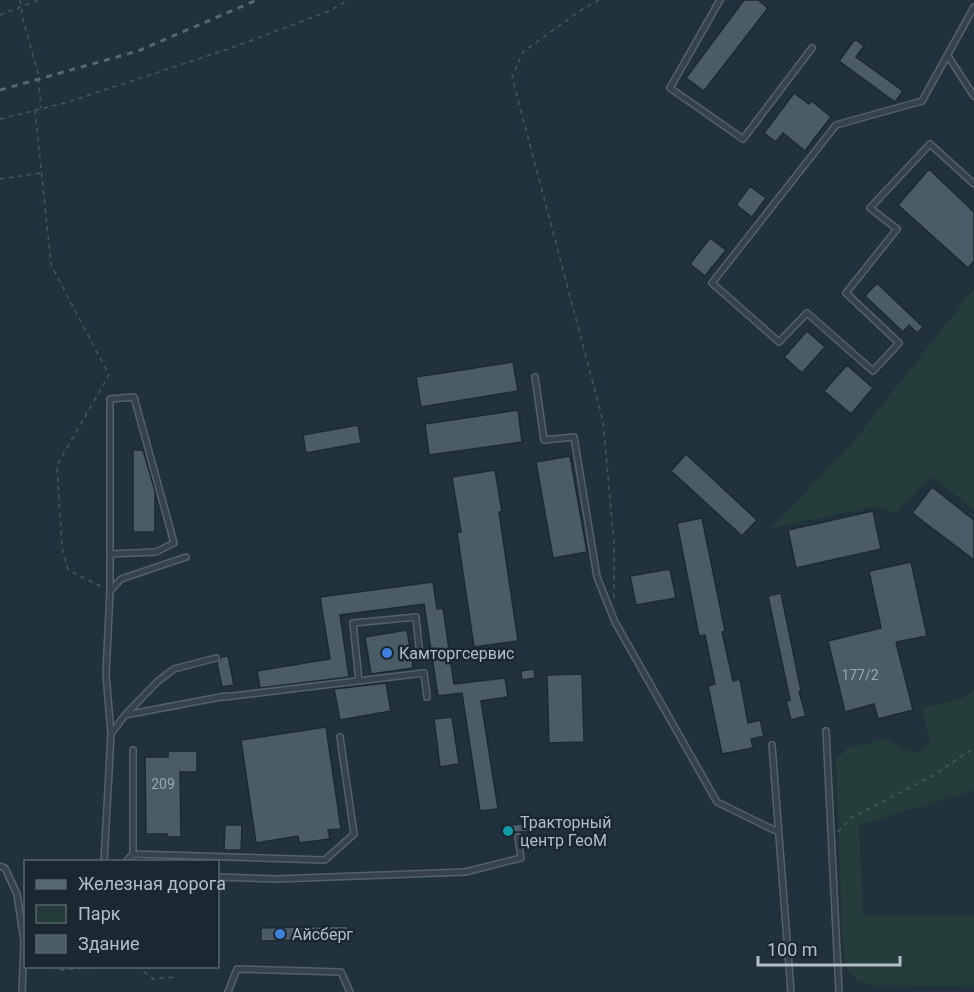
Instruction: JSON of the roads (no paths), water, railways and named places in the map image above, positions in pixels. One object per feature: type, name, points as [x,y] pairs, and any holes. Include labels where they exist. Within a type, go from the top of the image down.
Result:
[{"type":"lane","points":[[720,0],[670,88],[743,139],[812,48]]},
{"type":"lane","points":[[974,7],[922,101],[836,125],[712,283],[779,342],[807,313],[873,371],[899,343],[846,293],[897,229],[870,208],[930,144],[974,184]]},
{"type":"lane","points":[[948,56],[974,96]]},
{"type":"lane","points":[[534,376],[544,440],[574,437],[597,577],[615,622],[717,802],[778,832]]},
{"type":"lane","points":[[104,860],[111,734],[106,674],[110,591],[110,554],[110,399],[134,397],[174,543],[156,552],[110,554]]},
{"type":"lane","points":[[110,591],[122,579],[186,557]]},
{"type":"lane","points":[[359,681],[353,623],[416,617],[420,657]]},
{"type":"lane","points":[[111,734],[125,715],[158,681],[174,669],[216,658]]},
{"type":"lane","points":[[125,715],[222,697],[424,674],[427,697]]},
{"type":"lane","points":[[826,731],[839,992]]},
{"type":"lane","points":[[133,854],[325,860],[354,834],[340,737]]},
{"type":"lane","points":[[772,745],[791,992]]},
{"type":"lane","points":[[127,860],[133,854],[133,750]]},
{"type":"lane","points":[[219,877],[276,879],[465,872],[521,858],[518,837]]},
{"type":"lane","points":[[0,866],[5,868],[17,894],[24,934]]},
{"type":"lane","points":[[22,992],[24,957]]},
{"type":"lane","points":[[228,992],[237,969],[341,972],[350,992]]},
{"type":"railway","points":[[0,90],[138,51],[257,0]]},
{"type":"place","name":"Камторгсервис","points":[[387,653]]},
{"type":"place","name":"Тракторный центр ГеоМ","points":[[508,831]]},
{"type":"place","name":"Айсберг","points":[[280,934]]}]
